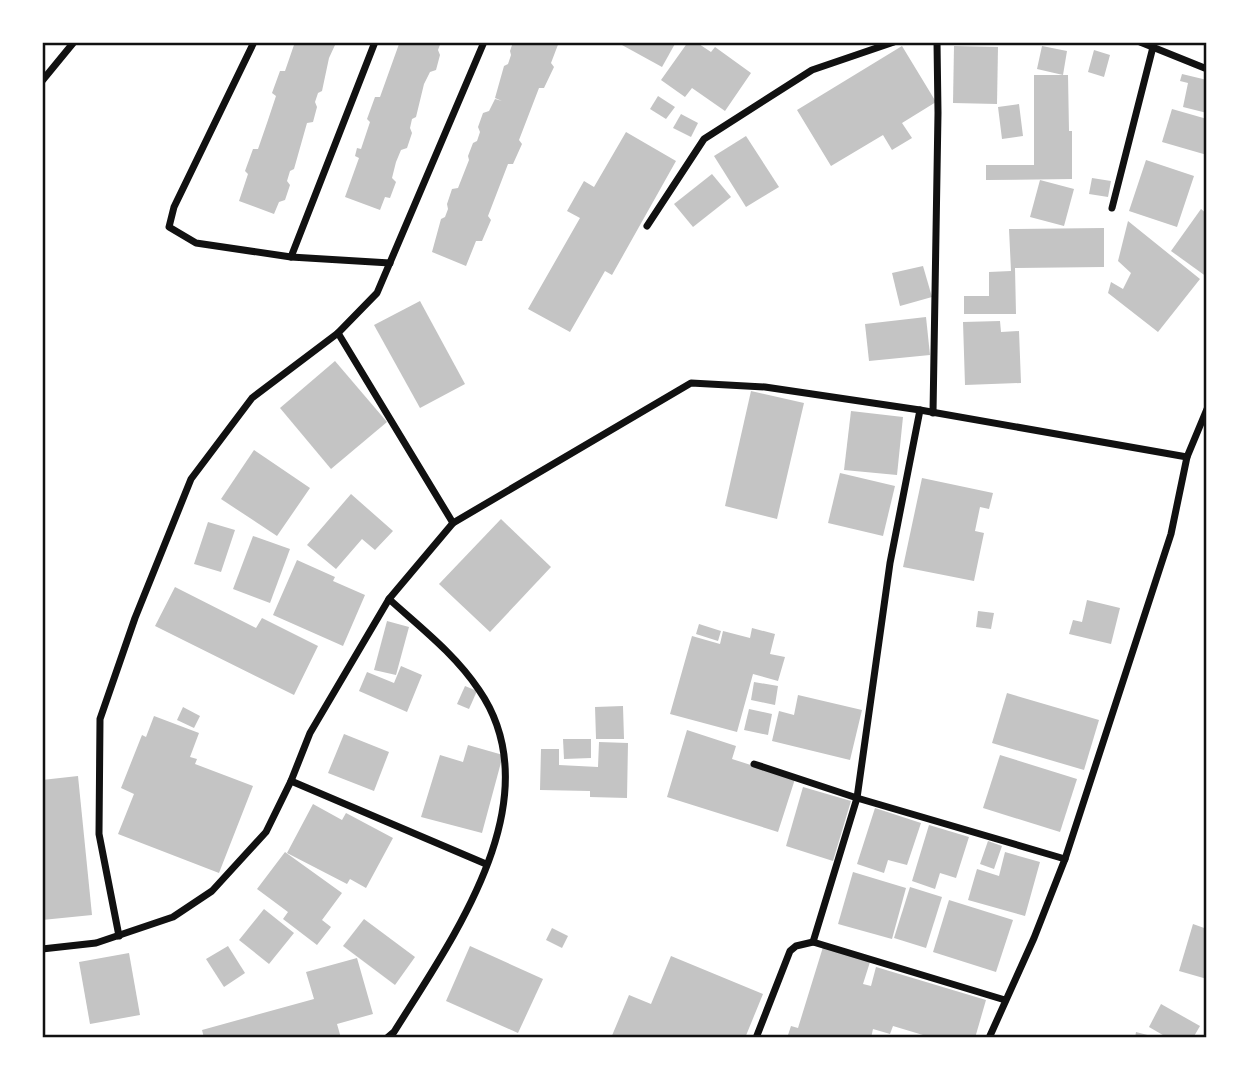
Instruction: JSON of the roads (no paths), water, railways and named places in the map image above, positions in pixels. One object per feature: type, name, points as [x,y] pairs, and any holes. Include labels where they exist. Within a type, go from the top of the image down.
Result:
[{"type":"street","points":[[42,81],[74,42]]},
{"type":"street","points":[[254,42],[174,207],[169,227],[197,243],[291,257],[390,263]]},
{"type":"street","points":[[291,257],[374,42]]},
{"type":"street","points":[[118,936],[99,834],[100,719],[135,618],[191,479],[253,398],[338,333],[377,293],[484,42]]},
{"type":"street","points":[[647,226],[704,139],[811,70],[894,42]]},
{"type":"street","points":[[933,413],[937,42]]},
{"type":"street","points":[[1140,42],[1207,69]]},
{"type":"street","points":[[1112,208],[1153,47]]},
{"type":"street","points":[[338,333],[453,523]]},
{"type":"street","points":[[42,949],[96,943],[173,918],[212,891],[266,832],[291,782],[310,733],[389,599],[453,523],[691,383],[765,387],[920,410],[1187,457]]},
{"type":"street","points":[[989,1038],[1034,938],[1065,859],[1171,534],[1187,457],[1207,409]]},
{"type":"street","points":[[813,942],[857,798],[890,563],[920,410]]},
{"type":"street","points":[[387,1038],[401,1020],[462,918],[499,832],[506,780],[502,738],[481,693],[456,658],[389,599]]},
{"type":"street","points":[[754,764],[857,798],[1065,859]]},
{"type":"street","points":[[291,782],[486,864]]},
{"type":"street","points":[[756,1038],[790,951],[796,946],[813,942],[1005,1000]]}]
